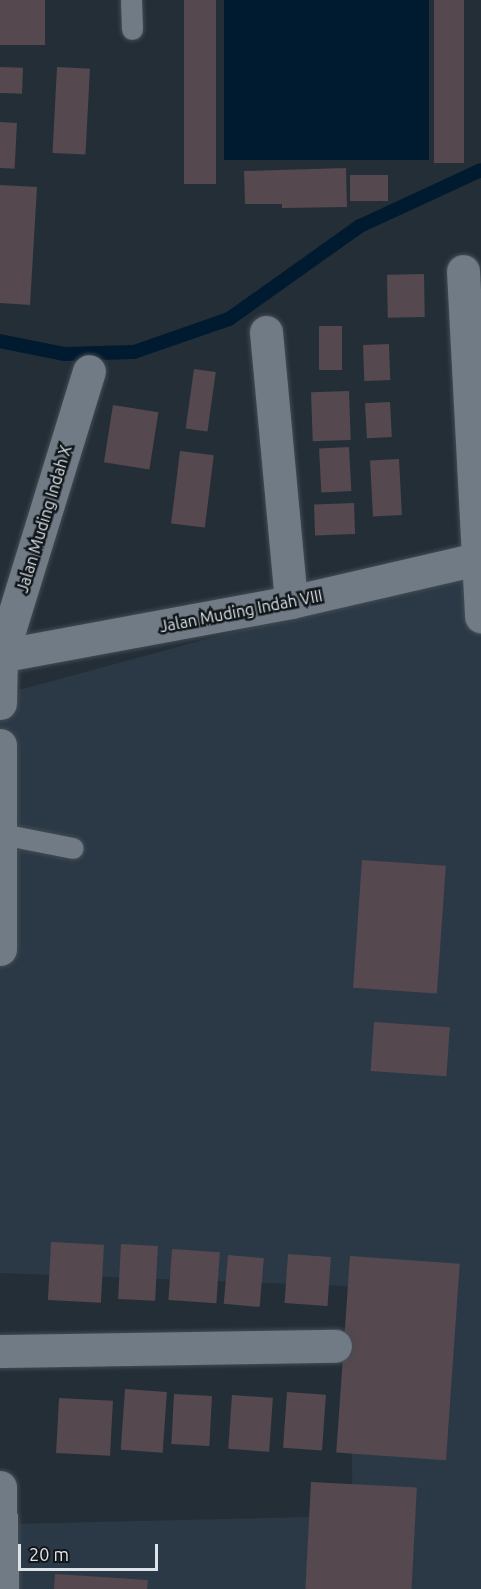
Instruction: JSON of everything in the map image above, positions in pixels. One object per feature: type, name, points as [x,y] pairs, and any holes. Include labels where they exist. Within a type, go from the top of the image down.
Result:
[{"type":"street","points":[[463,271],[480,558],[481,617]]},
{"type":"street","points":[[266,332],[291,602]]},
{"type":"street","name":"Jalan Muding Indah X","points":[[0,703],[1,656],[89,371]]},
{"type":"street","name":"Jalan Muding Indah VIII","points":[[1,656],[291,602],[480,558]]},
{"type":"street","points":[[0,746],[2,834],[0,949]]},
{"type":"street","points":[[0,1351],[335,1346]]},
{"type":"street","points":[[0,1487],[2,1589]]},
{"type":"lane","points":[[131,0],[132,29]]},
{"type":"lane","points":[[2,834],[73,848]]},
{"type":"shaded area","points":[[481,571],[481,1589],[14,1589],[12,1524],[353,1516],[348,1286],[0,1273],[0,683],[19,690],[281,619]]},
{"type":"water","points":[[224,0],[429,0],[429,160],[224,160]]},
{"type":"building","points":[[0,0],[45,0],[45,45],[0,45]]},
{"type":"building","points":[[184,0],[216,0],[216,184],[184,184]]},
{"type":"building","points":[[434,0],[464,0],[464,163],[434,163]]},
{"type":"building","points":[[0,67],[23,68],[22,94],[0,93]]},
{"type":"building","points":[[57,67],[90,69],[85,155],[52,153]]},
{"type":"building","points":[[0,122],[17,123],[15,169],[0,168]]},
{"type":"building","points":[[346,168],[347,207],[282,208],[282,204],[245,204],[244,171]]},
{"type":"building","points":[[350,175],[388,175],[388,201],[350,201]]},
{"type":"building","points":[[0,185],[37,187],[30,305],[0,303]]},
{"type":"building","points":[[424,274],[425,317],[388,318],[387,275]]},
{"type":"building","points":[[319,326],[342,326],[342,370],[319,370]]},
{"type":"building","points":[[389,344],[390,380],[364,381],[363,345]]},
{"type":"building","points":[[194,369],[216,372],[207,431],[186,428]]},
{"type":"building","points":[[349,391],[351,440],[313,441],[311,392]]},
{"type":"building","points":[[390,402],[392,437],[367,438],[365,403]]},
{"type":"building","points":[[113,405],[158,412],[149,469],[104,462]]},
{"type":"building","points":[[349,447],[351,491],[321,493],[319,449]]},
{"type":"building","points":[[180,451],[214,455],[205,528],[171,523]]},
{"type":"building","points":[[399,459],[402,515],[373,516],[370,461]]},
{"type":"building","points":[[354,503],[355,534],[315,535],[314,504]]},
{"type":"building","points":[[362,860],[446,866],[437,994],[353,988]]},
{"type":"building","points":[[374,1022],[450,1027],[446,1076],[371,1071]]},
{"type":"building","points":[[51,1242],[104,1245],[101,1303],[48,1300]]},
{"type":"building","points":[[121,1244],[158,1246],[155,1301],[118,1299]]},
{"type":"building","points":[[172,1249],[220,1252],[216,1303],[168,1300]]},
{"type":"building","points":[[288,1254],[331,1257],[327,1306],[285,1303]]},
{"type":"building","points":[[228,1255],[264,1258],[260,1307],[224,1304]]},
{"type":"building","points":[[350,1256],[460,1264],[446,1460],[336,1453]]},
{"type":"building","points":[[125,1389],[167,1392],[163,1453],[121,1450]]},
{"type":"building","points":[[287,1392],[326,1395],[322,1451],[283,1448]]},
{"type":"building","points":[[174,1394],[212,1396],[209,1446],[171,1444]]},
{"type":"building","points":[[232,1395],[273,1398],[269,1452],[228,1449]]},
{"type":"building","points":[[59,1398],[113,1401],[110,1456],[56,1453]]},
{"type":"building","points":[[311,1482],[417,1488],[412,1589],[305,1589]]},
{"type":"building","points":[[55,1574],[148,1580],[147,1589],[54,1589]]},
{"type":"waterway","points":[[0,341],[64,354],[134,352],[229,319],[360,226],[481,170]]}]
